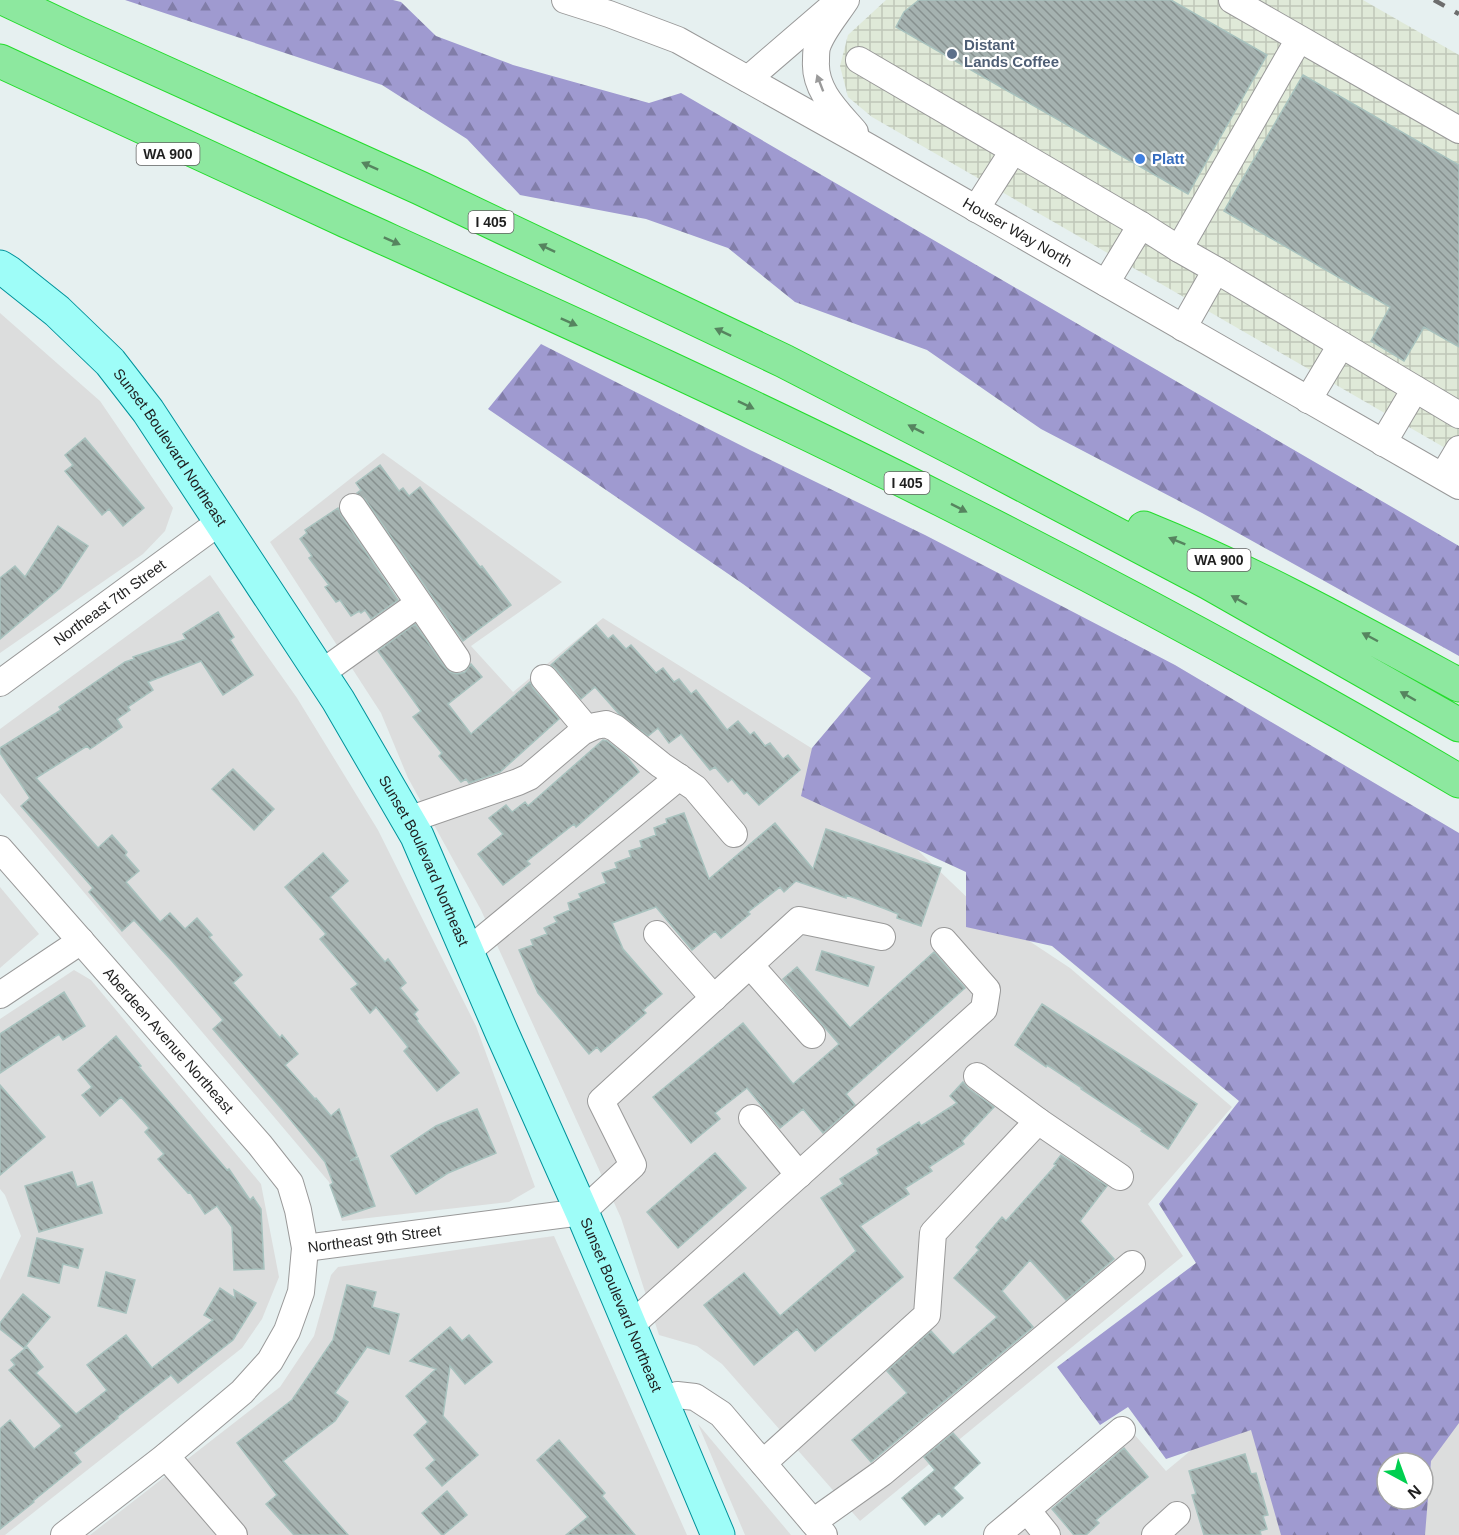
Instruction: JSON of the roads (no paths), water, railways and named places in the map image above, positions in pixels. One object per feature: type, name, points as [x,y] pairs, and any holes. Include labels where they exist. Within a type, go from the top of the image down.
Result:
[{"type":"highway","name":"I 405","points":[[7,0],[420,188],[784,361],[1209,583],[1459,726]]},
{"type":"highway","name":"I 405","points":[[0,61],[642,355],[940,499],[1233,653],[1378,733],[1459,781]]},
{"type":"highway","name":"WA 900","points":[[0,85],[131,140],[338,217]]},
{"type":"highway","name":"WA 900","points":[[968,456],[1198,550],[1280,590],[1459,685]]},
{"type":"main road","name":"Sunset Boulevard Northeast","points":[[0,267],[57,311],[110,362],[148,411],[338,700],[408,820],[582,1212],[718,1535]]},
{"type":"street","name":"Houser Way North","points":[[565,0],[678,40],[1451,481]]},
{"type":"street","points":[[748,79],[839,0]]},
{"type":"street","points":[[846,0],[829,24],[817,48],[815,71],[819,86],[829,102],[867,146]]},
{"type":"street","points":[[1232,0],[1459,130]]},
{"type":"street","points":[[1179,249],[1299,39]]},
{"type":"street","points":[[859,60],[1459,415]]},
{"type":"street","points":[[976,209],[1013,151]]},
{"type":"street","points":[[1106,283],[1141,225]]},
{"type":"street","points":[[1183,328],[1216,270]]},
{"type":"street","points":[[1308,400],[1341,345]]},
{"type":"street","points":[[1383,443],[1415,389]]},
{"type":"street","points":[[1451,481],[1459,449]]},
{"type":"street","points":[[353,507],[457,660]]},
{"type":"street","name":"Northeast 7th Street","points":[[0,683],[221,521]]},
{"type":"street","points":[[320,674],[418,604]]},
{"type":"street","points":[[544,678],[587,729]]},
{"type":"street","points":[[408,820],[529,777],[582,732],[606,724],[615,728],[661,765],[695,788],[734,834]]},
{"type":"street","points":[[467,952],[679,777]]},
{"type":"street","name":"Aberdeen Avenue Northeast","points":[[0,849],[260,1145],[290,1183],[305,1248]]},
{"type":"street","points":[[582,1212],[633,1165],[601,1101],[799,920],[882,937]]},
{"type":"street","points":[[657,934],[714,998]]},
{"type":"street","points":[[0,995],[81,941]]},
{"type":"street","points":[[630,1326],[984,1009],[987,990],[944,941]]},
{"type":"street","points":[[750,965],[812,1035]]},
{"type":"street","points":[[977,1076],[1120,1177]]},
{"type":"street","points":[[752,1118],[799,1175]]},
{"type":"street","points":[[763,1462],[927,1315],[933,1233],[1038,1121]]},
{"type":"street","name":"Northeast 9th Street","points":[[64,1535],[242,1392],[270,1361],[287,1331],[301,1292],[305,1248],[582,1212]]},
{"type":"street","points":[[662,1401],[677,1395],[695,1397],[721,1414],[819,1528],[1132,1264]]},
{"type":"street","points":[[997,1535],[1122,1430]]},
{"type":"street","points":[[165,1456],[234,1535]]},
{"type":"street","points":[[1027,1510],[1047,1535]]},
{"type":"street","points":[[1155,1535],[1177,1515]]},
{"type":"railway","points":[[1434,0],[1459,14]]},
{"type":"place","name":"Distant Lands Coffee","points":[[952,54]]},
{"type":"place","name":"Platt","points":[[1140,159]]}]
